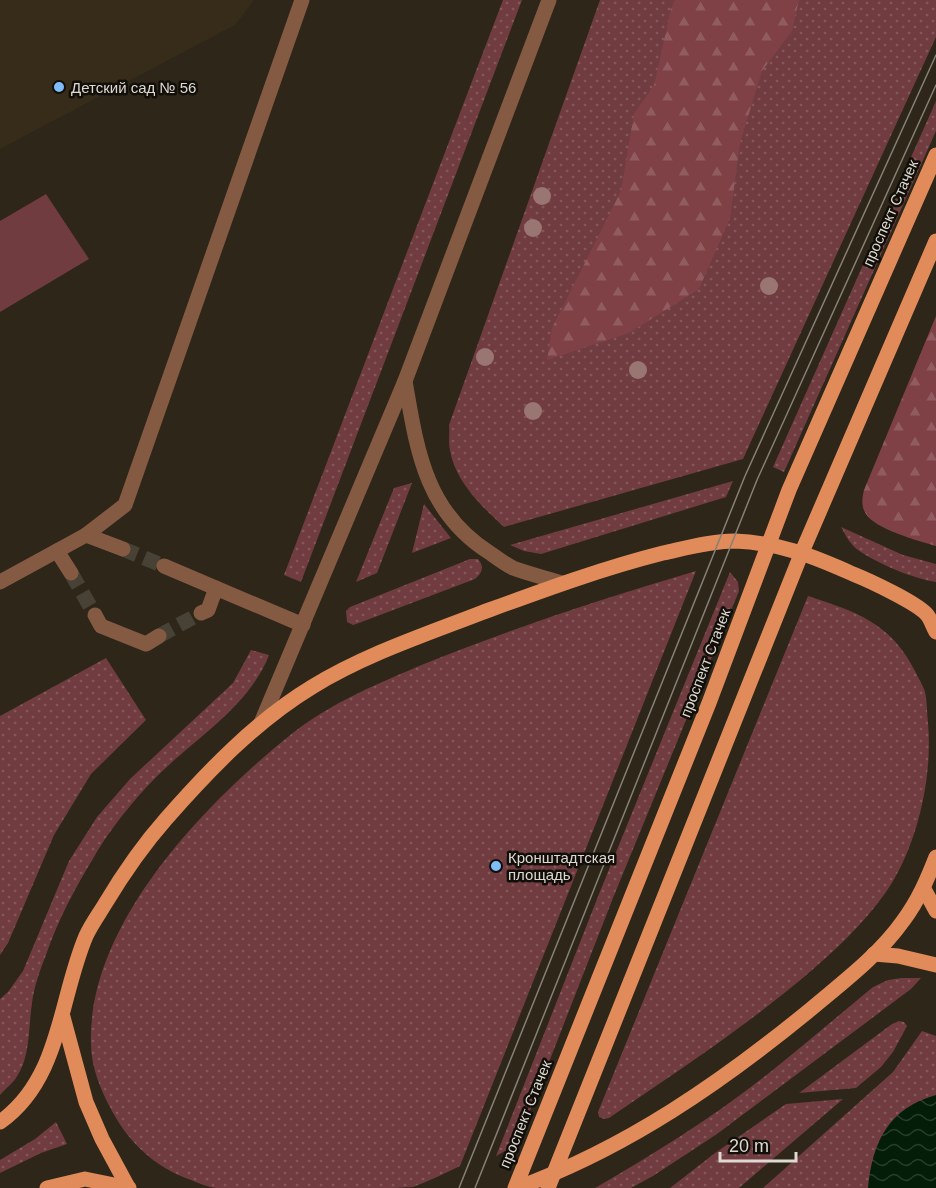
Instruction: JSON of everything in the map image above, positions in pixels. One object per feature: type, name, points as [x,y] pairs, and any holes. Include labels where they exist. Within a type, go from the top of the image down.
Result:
[{"type":"main road","name":"проспект Стачек","points":[[516,1188],[710,703],[769,543],[837,379],[936,154]]},
{"type":"main road","points":[[551,1181],[802,552],[935,244]]},
{"type":"main road","points":[[0,1122],[23,1103],[39,1078],[56,1042],[71,976],[87,933],[125,870],[165,820],[208,773],[261,723],[312,687],[364,660],[562,583],[629,562],[717,542],[769,543],[802,552],[877,584],[931,613],[936,632]]},
{"type":"main road","points":[[516,1188],[551,1181],[630,1137],[694,1098],[759,1051],[840,986],[874,954],[902,923],[924,889],[936,857]]},
{"type":"main road","points":[[924,889],[936,911]]},
{"type":"main road","points":[[874,954],[898,956],[936,965]]},
{"type":"main road","points":[[62,1013],[74,1065],[86,1102],[102,1139],[128,1188]]},
{"type":"main road","points":[[47,1188],[85,1179],[128,1188]]},
{"type":"street","points":[[0,582],[86,535],[125,505],[302,0]]},
{"type":"street","points":[[261,723],[405,381],[549,0]]},
{"type":"street","points":[[405,381],[418,452],[427,480],[442,507],[479,547],[511,567],[562,583]]},
{"type":"street","points":[[86,535],[123,549]]},
{"type":"street","points":[[57,551],[71,573]]},
{"type":"street","points":[[164,566],[303,625]]},
{"type":"street","points":[[201,613],[208,610],[216,588]]},
{"type":"street","points":[[95,615],[101,626],[146,644],[159,636]]},
{"type":"shaded area","name":"Детский сад № 56","points":[[0,0],[254,0],[235,25],[0,149]]},
{"type":"shaded area","points":[[503,0],[522,0],[301,582],[284,575]]},
{"type":"shaded area","points":[[600,0],[936,0],[936,37],[743,459],[504,527],[471,493],[457,472],[449,447],[449,425]]},
{"type":"shaded area","points":[[936,101],[936,131],[784,472],[773,467]]},
{"type":"shaded area","points":[[46,194],[89,259],[0,312],[0,221]]},
{"type":"shaded area","points":[[733,481],[726,497],[541,554],[524,551],[510,545]]},
{"type":"shaded area","points":[[412,483],[377,573],[356,582],[394,488]]},
{"type":"shaded area","points":[[424,504],[451,538],[412,553]]},
{"type":"shaded area","points":[[841,527],[903,555],[936,564],[936,582],[906,574],[866,555],[848,540]]},
{"type":"shaded area","points":[[470,559],[478,559],[482,567],[475,579],[359,623],[353,625],[347,622],[346,611],[350,607]]},
{"type":"shaded area","points":[[696,571],[460,1166],[413,1187],[215,1188],[178,1175],[155,1161],[135,1144],[119,1123],[97,1079],[91,1044],[95,999],[109,954],[130,911],[158,869],[225,793],[309,721],[390,678],[525,626]]},
{"type":"shaded area","points":[[730,572],[738,582],[739,591],[613,898],[519,1139],[512,1147],[496,1156],[599,894]]},
{"type":"shaded area","points":[[808,596],[856,614],[883,630],[905,654],[924,689],[928,723],[928,766],[920,811],[906,855],[886,892],[868,916],[815,967],[732,1033],[609,1118],[604,1119],[599,1117],[598,1112]]},
{"type":"shaded area","points":[[251,650],[269,655],[251,687],[226,715],[159,774],[138,796],[109,833],[80,880],[56,929],[38,979],[21,1070],[0,1095],[0,999],[23,971],[69,861],[97,817],[130,779],[233,683]]},
{"type":"shaded area","points":[[106,658],[146,720],[91,774],[54,835],[8,943],[0,955],[0,716]]},
{"type":"shaded area","points":[[921,978],[911,989],[717,1134],[631,1188],[595,1188],[731,1102],[787,1059],[873,987],[888,980]]},
{"type":"shaded area","points":[[899,1021],[904,1022],[907,1026],[893,1052],[881,1067],[856,1088],[799,1093],[892,1024]]},
{"type":"shaded area","points":[[922,1031],[936,1036],[936,1188],[763,1188],[893,1072]]},
{"type":"shaded area","points":[[843,1099],[739,1188],[670,1188],[715,1153],[786,1104]]},
{"type":"shaded area","points":[[56,1122],[67,1144],[41,1153],[0,1173],[0,1160],[35,1139]]},
{"type":"green space","points":[[675,0],[799,0],[792,31],[762,71],[740,143],[730,218],[699,289],[629,333],[547,360],[552,328],[621,191],[634,114],[654,85]]},
{"type":"green space","points":[[936,316],[936,546],[878,525],[866,514],[862,502],[864,490]]},
{"type":"water","points":[[936,1095],[936,1188],[868,1188],[874,1156],[886,1129],[906,1109]]},
{"type":"tunnel","points":[[123,549],[164,566]]},
{"type":"tunnel","points":[[71,573],[95,615]]},
{"type":"tunnel","points":[[159,636],[201,613]]},
{"type":"tram line","points":[[459,1188],[745,476],[936,55]]},
{"type":"tram line","points":[[475,1188],[757,480],[936,85]]},
{"type":"place","name":"Детский сад № 56","points":[[59,87]]},
{"type":"place","name":"Кронштадтская площадь","points":[[496,866]]}]
